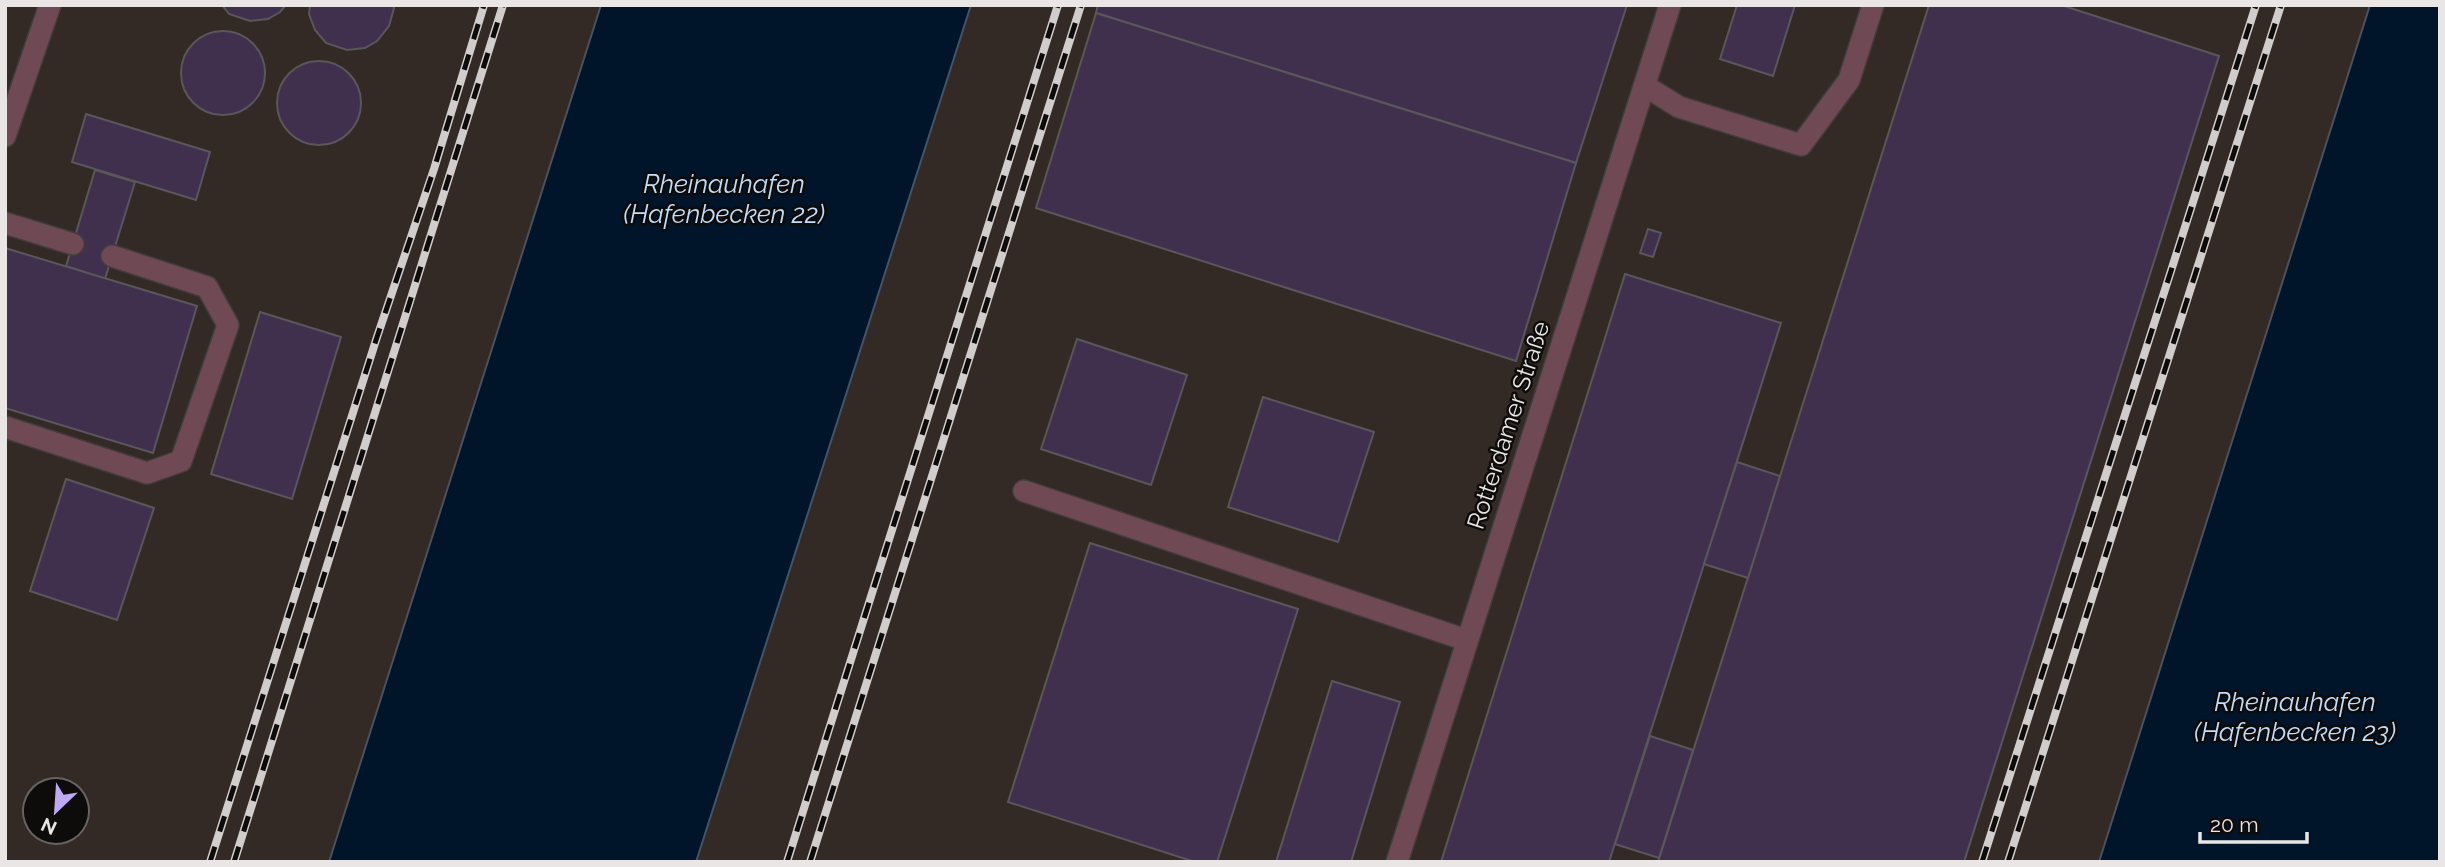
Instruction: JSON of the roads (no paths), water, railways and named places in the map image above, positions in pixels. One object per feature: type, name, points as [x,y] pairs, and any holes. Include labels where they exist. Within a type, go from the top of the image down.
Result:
[{"type":"street","points":[[5,136],[50,5]]},
{"type":"street","name":"Rotterdamer Straße","points":[[1396,862],[1670,5]]},
{"type":"street","points":[[1645,86],[1679,107],[1801,145],[1849,80],[1873,5]]},
{"type":"street","points":[[5,223],[73,244]]},
{"type":"street","points":[[5,427],[147,473],[181,461],[228,324],[207,287],[112,256]]},
{"type":"street","points":[[1024,491],[1466,640]]},
{"type":"water","name":"Rheinauhafen (Hafenbecken 22)","points":[[601,5],[971,5],[696,862],[329,862]]},
{"type":"water","name":"Rheinauhafen (Hafenbecken 23)","points":[[2370,5],[2440,5],[2440,862],[2099,862]]},
{"type":"railway","points":[[210,862],[377,337],[434,169],[484,5]]},
{"type":"railway","points":[[234,862],[503,5]]},
{"type":"railway","points":[[787,862],[1058,5]]},
{"type":"railway","points":[[810,862],[1081,5]]},
{"type":"railway","points":[[1982,862],[2256,5]]},
{"type":"railway","points":[[2008,862],[2281,5]]}]
